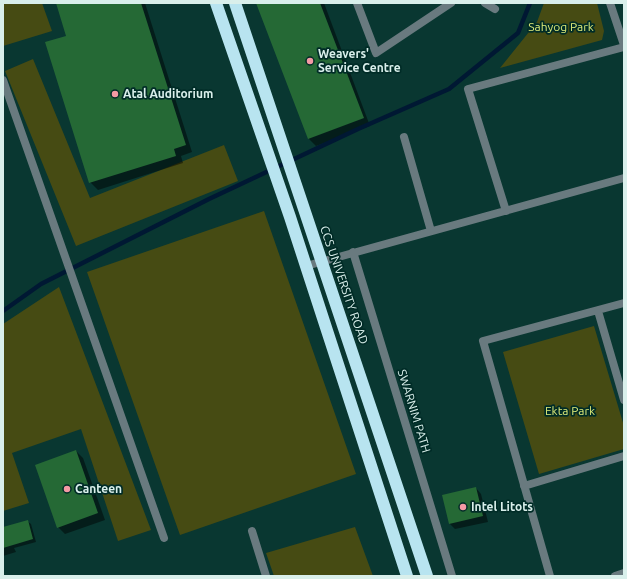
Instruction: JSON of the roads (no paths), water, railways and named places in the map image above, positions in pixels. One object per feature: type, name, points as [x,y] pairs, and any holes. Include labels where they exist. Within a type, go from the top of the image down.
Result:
[{"type":"highway","points":[[216,3],[306,266],[407,576]]},
{"type":"highway","name":"CCS UNIVERSITY ROAD","points":[[235,3],[427,576]]},
{"type":"street","points":[[356,3],[376,53],[451,3]]},
{"type":"street","points":[[485,3],[495,9]]},
{"type":"street","points":[[506,211],[468,89],[624,46],[610,3]]},
{"type":"street","points":[[3,80],[164,538]]},
{"type":"street","points":[[404,137],[431,231]]},
{"type":"street","points":[[306,266],[624,178]]},
{"type":"street","name":"SWARNIM PATH","points":[[353,252],[452,576]]},
{"type":"street","points":[[550,576],[483,342],[624,303]]},
{"type":"street","points":[[598,311],[624,400]]},
{"type":"street","points":[[524,486],[624,456]]},
{"type":"street","points":[[252,531],[266,576]]},
{"type":"street","points":[[615,576],[624,573]]},
{"type":"waterway","points":[[3,311],[41,284],[209,199],[358,129],[449,89],[518,33],[530,3]]},
{"type":"place","name":"Weavers' Service Centre","points":[[310,61]]},
{"type":"place","name":"Atal Auditorium","points":[[115,94]]},
{"type":"place","name":"Canteen","points":[[67,489]]},
{"type":"place","name":"Intel Litots","points":[[463,507]]},
{"type":"park label","name":"Sahyog Park","points":[[561,27]]},
{"type":"park label","name":"Ekta Park","points":[[570,411]]}]
